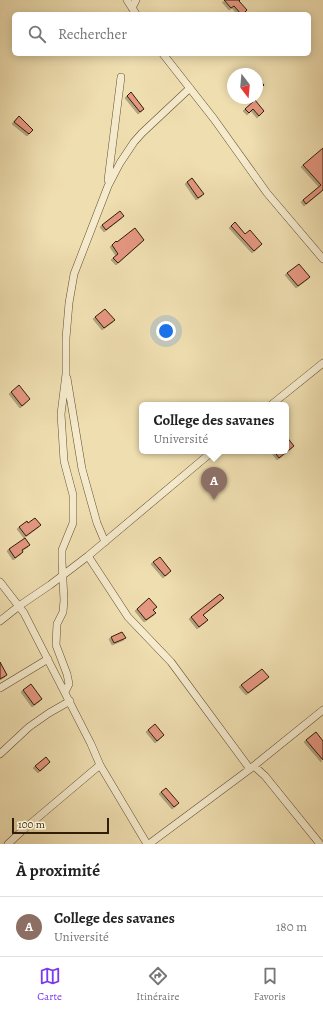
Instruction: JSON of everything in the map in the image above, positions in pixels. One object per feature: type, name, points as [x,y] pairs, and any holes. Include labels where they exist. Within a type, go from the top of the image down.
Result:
[{"type":"street","points":[[127,0],[134,11]]},
{"type":"street","points":[[134,11],[136,0]]},
{"type":"street","points":[[165,56],[214,119],[267,193],[323,259]]},
{"type":"street","points":[[108,186],[121,77]]},
{"type":"street","points":[[65,692],[69,684],[67,674],[56,645],[57,624],[63,612],[64,600],[62,550],[73,523],[73,495],[64,461],[61,414],[66,374],[66,338],[69,303],[74,274],[108,186],[120,163],[134,142],[154,121],[190,88]]},
{"type":"street","points":[[275,402],[323,363]]},
{"type":"street","points":[[66,374],[70,387],[82,469],[97,523],[105,542]]},
{"type":"street","points":[[0,621],[88,556],[209,454]]},
{"type":"street","points":[[88,556],[128,617],[171,662],[252,768],[264,776],[320,844]]},
{"type":"street","points":[[0,582],[28,619],[70,701],[100,765],[148,844],[252,768],[323,710]]},
{"type":"street","points":[[0,688],[48,659]]},
{"type":"street","points":[[0,754],[29,727],[70,701]]},
{"type":"street","points":[[8,844],[100,765]]},
{"type":"building","points":[[224,0],[240,0],[239,1],[247,10],[245,12],[239,12],[234,6],[231,8]]},
{"type":"building","points":[[131,92],[144,109],[140,112],[127,96]]},
{"type":"building","points":[[251,104],[258,104],[264,111],[259,116],[253,109],[249,113],[245,109]]},
{"type":"building","points":[[19,116],[33,130],[29,134],[14,122]]},
{"type":"building","points":[[323,148],[323,190],[306,204],[303,200],[321,185],[303,165]]},
{"type":"building","points":[[192,178],[204,194],[198,198],[187,182]]},
{"type":"building","points":[[120,211],[124,216],[106,230],[102,225]]},
{"type":"building","points":[[235,222],[245,234],[250,230],[262,244],[254,251],[231,226]]},
{"type":"building","points":[[135,228],[144,240],[118,263],[113,258],[118,254],[112,245]]},
{"type":"building","points":[[299,264],[310,277],[298,286],[287,273]]},
{"type":"building","points":[[105,309],[115,320],[104,328],[95,317]]},
{"type":"building","points":[[19,385],[30,399],[22,406],[11,392]]},
{"type":"building","points":[[289,440],[294,446],[289,450]]},
{"type":"building","points":[[276,454],[284,454],[279,458]]},
{"type":"building","points":[[35,518],[41,525],[26,536],[19,527],[27,521],[28,523]]},
{"type":"building","points":[[25,538],[30,545],[22,550],[23,552],[15,558],[9,549]]},
{"type":"building","points":[[160,557],[171,571],[165,576],[153,562]]},
{"type":"building","points":[[220,594],[224,598],[203,615],[208,620],[199,627],[191,617]]},
{"type":"building","points":[[149,598],[157,607],[153,610],[156,613],[146,620],[137,609]]},
{"type":"building","points":[[122,632],[126,638],[114,643],[111,637]]},
{"type":"building","points":[[0,662],[7,675],[0,679]]},
{"type":"building","points":[[262,669],[269,677],[248,693],[241,685]]},
{"type":"building","points":[[31,684],[42,699],[34,705],[23,690]]},
{"type":"building","points":[[155,724],[164,735],[157,741],[148,730]]},
{"type":"building","points":[[316,732],[323,741],[323,760],[306,740]]},
{"type":"building","points":[[46,757],[50,762],[40,771],[35,766]]},
{"type":"building","points":[[166,788],[179,803],[174,807],[161,792]]},
{"type":"place","name":"College des savanes","points":[[214,500]]}]
